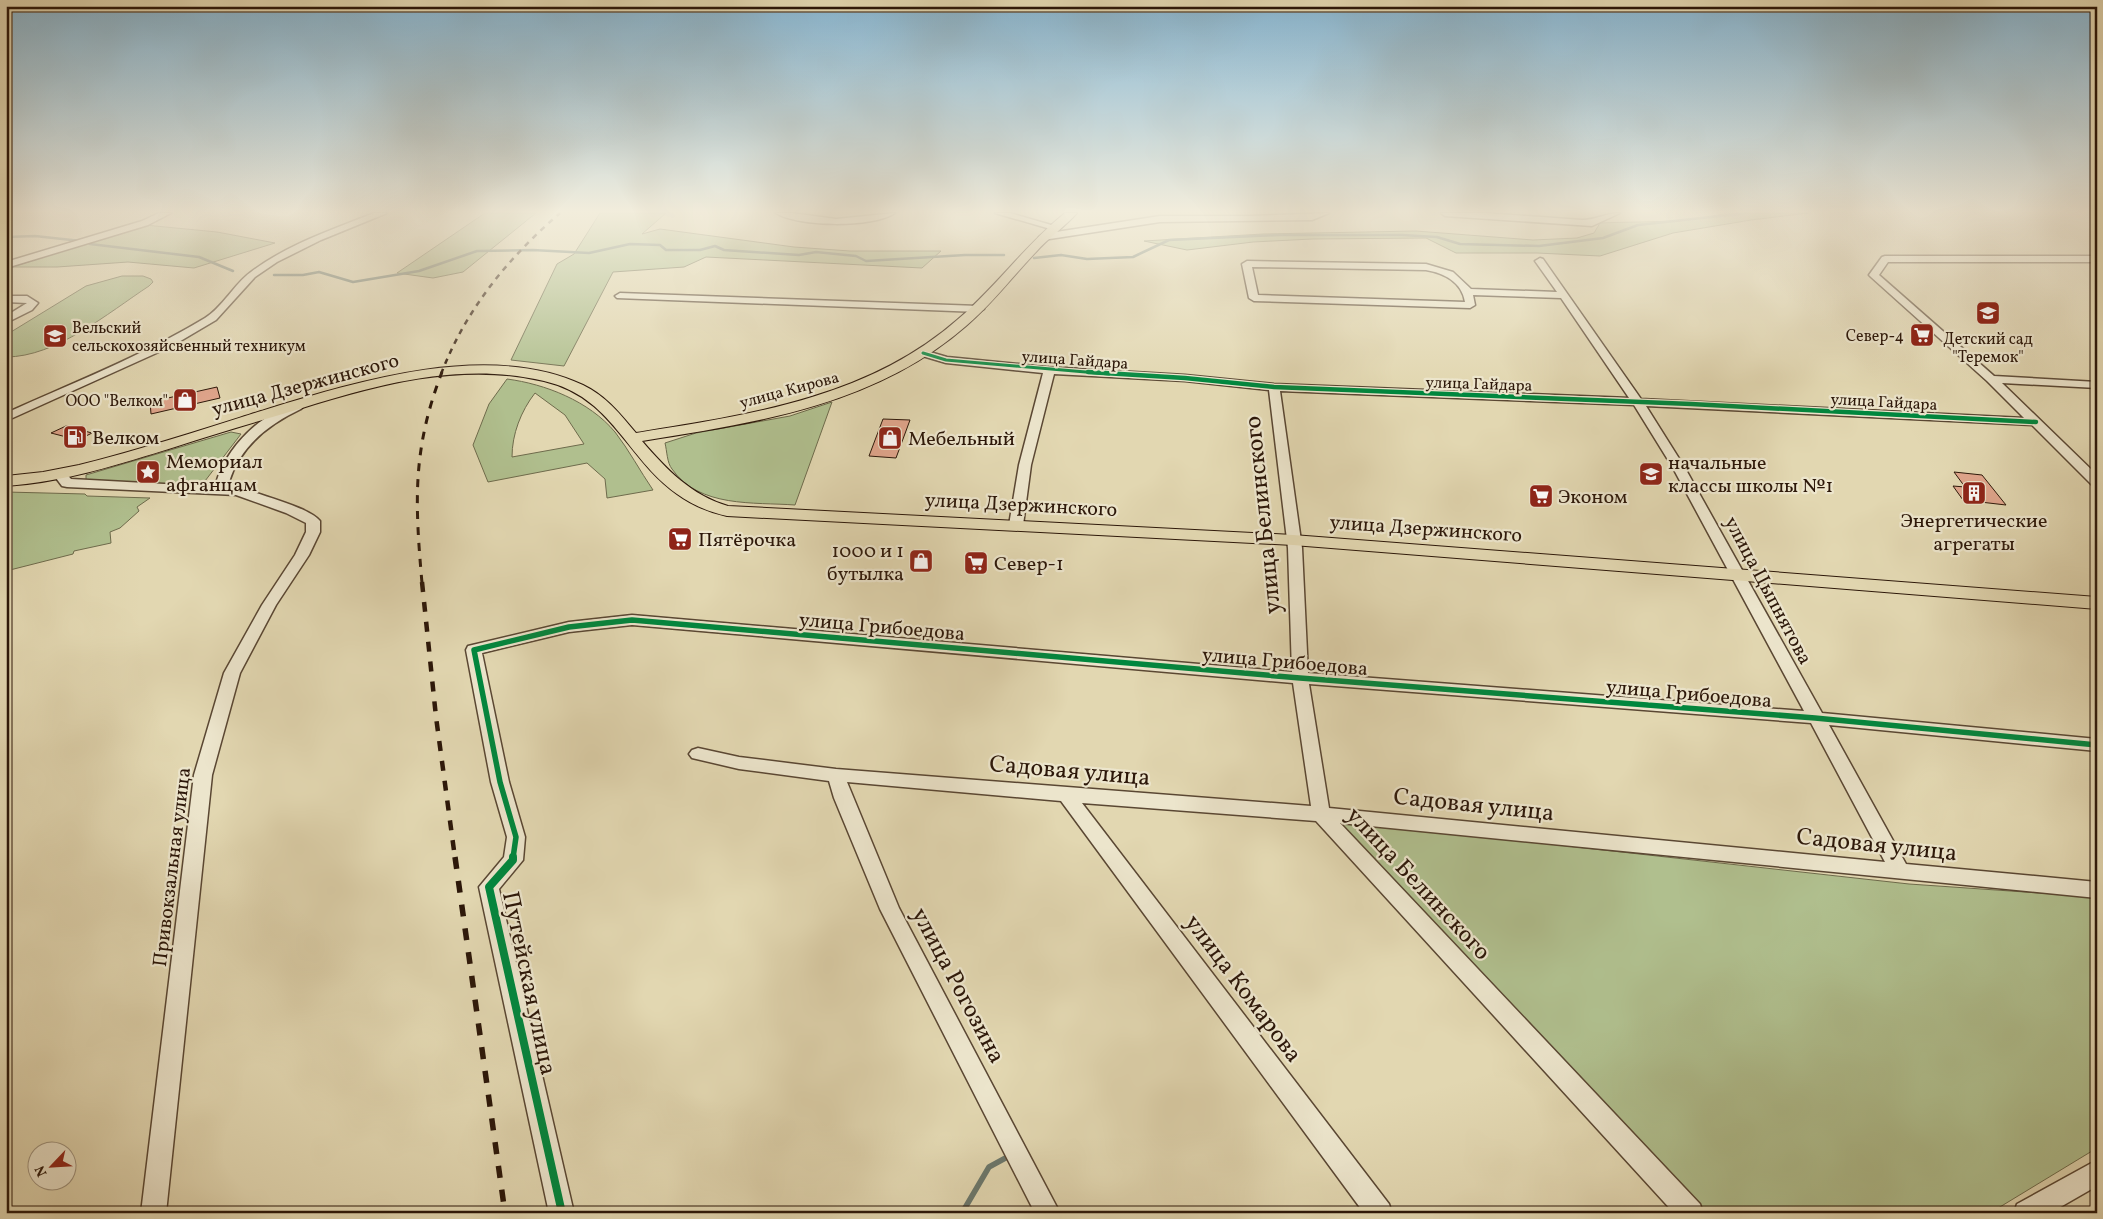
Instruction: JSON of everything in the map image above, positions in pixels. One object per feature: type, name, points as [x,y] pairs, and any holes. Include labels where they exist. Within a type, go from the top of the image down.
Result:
[{"type":"main road","name":"улица Кирова","points":[[632,438],[775,414],[824,401],[874,380],[923,353],[978,308],[1012,270]]},
{"type":"main road","name":"улица Дзержинского","points":[[6,480],[59,474],[128,457],[324,396],[377,382],[462,371],[503,372],[538,375],[583,390],[610,411],[645,454],[674,485],[686,495],[713,508],[727,511],[1293,540],[1737,573],[2097,603]]},
{"type":"main road","points":[[610,411],[643,426],[658,428],[705,426]]},
{"type":"main road","points":[[645,454],[645,447],[650,441],[672,432]]},
{"type":"street","points":[[6,418],[168,344],[212,318],[230,301],[252,275],[259,270]]},
{"type":"street","points":[[1248,270],[1254,298],[1470,305],[1468,292],[1454,274],[1441,270]]},
{"type":"street","name":"улица Цыпнятова","points":[[1547,270],[1638,402],[1695,496],[1900,872]]},
{"type":"street","points":[[1878,270],[1874,275],[1991,379],[2097,482]]},
{"type":"street","points":[[1468,292],[1565,295]]},
{"type":"street","points":[[620,296],[978,308]]},
{"type":"street","points":[[6,299],[26,299],[32,303],[28,308],[6,320]]},
{"type":"street","name":"улица Гайдара","points":[[923,353],[946,360],[1049,370],[1186,378],[1274,387],[1638,402],[2036,422]]},
{"type":"street","points":[[1016,525],[1025,465],[1049,370]]},
{"type":"street","points":[[1991,379],[2097,385]]},
{"type":"street","name":"улица Белинского","points":[[1274,387],[1293,540],[1300,678],[1321,814],[1690,1213]]},
{"type":"street","points":[[235,492],[222,484],[224,472],[250,438],[283,413],[324,396]]},
{"type":"street","points":[[59,474],[67,483],[235,492]]},
{"type":"street","name":"Привокзальная улица","points":[[153,1213],[203,775],[232,673],[249,639],[302,556],[313,532],[313,522],[299,512],[235,492]]},
{"type":"street","name":"улица Грибоедова","points":[[474,650],[569,628],[632,620],[1300,678],[1815,718],[2097,745]]},
{"type":"street","name":"Путейская улица","points":[[474,650],[500,782],[516,837],[513,860],[489,887],[562,1213]]},
{"type":"street","name":"Садовая улица","points":[[698,754],[739,763],[836,776],[1321,814],[2097,890]]},
{"type":"street","name":"улица Рогозина","points":[[836,776],[843,798],[890,910],[1048,1213]]},
{"type":"street","name":"улица Комарова","points":[[1066,795],[1380,1213]]},
{"type":"street","points":[[2026,1213],[2097,1172]]},
{"type":"green space","points":[[402,270],[466,270],[433,278],[397,273]]},
{"type":"green space","points":[[554,270],[643,270],[613,272],[564,366],[511,360]]},
{"type":"green space","points":[[122,276],[143,276],[151,279],[153,282],[81,332],[62,342],[44,350],[6,357],[6,335],[86,286]]},
{"type":"green space","points":[[507,379],[536,385],[566,396],[592,411],[615,432],[653,490],[607,498],[605,479],[587,463],[488,482],[473,445],[489,404]],"holes":[[[535,393],[565,415],[584,444],[512,457],[512,448],[518,423]]]},
{"type":"green space","points":[[832,402],[795,505],[745,503],[712,497],[697,491],[683,482],[669,464],[665,443],[696,433],[790,416]]},
{"type":"green space","points":[[231,432],[241,434],[205,481],[191,486],[86,481],[86,475]]},
{"type":"green space","points":[[6,492],[150,498],[137,507],[139,511],[120,528],[110,532],[111,543],[74,551],[73,554],[6,571]]},
{"type":"green space","points":[[1333,820],[1909,884],[2097,897],[2097,1148],[1990,1213],[1703,1213]]},
{"type":"building","name":"ООО \"Велком\"","points":[[217,387],[220,398],[151,414],[150,402]]},
{"type":"building","name":"Мебельный","points":[[883,419],[910,420],[896,458],[869,456]]},
{"type":"building","name":"Велком","points":[[66,426],[92,433],[78,440],[51,433]]},
{"type":"building","name":"Энергетические агрегаты","points":[[1954,472],[1982,475],[2006,505],[1963,500],[1953,486],[1965,487]]},
{"type":"waterway","points":[[274,275],[303,275],[319,272],[353,282],[422,270]]},
{"type":"waterway","points":[[962,1213],[989,1167],[1011,1155]]},
{"type":"railway","points":[[441,374],[451,350],[476,306],[504,270]]},
{"type":"railway","points":[[422,583],[417,502],[418,477],[425,427],[442,372]]},
{"type":"railway","points":[[422,582],[436,717],[455,858]]},
{"type":"railway","points":[[455,857],[505,1213]]},
{"type":"cycle path","points":[[923,353],[946,360],[1049,370],[1185,378],[1274,387],[1691,404],[2036,422]]},
{"type":"cycle path","points":[[562,1213],[489,887],[513,860],[516,837],[500,782],[474,650],[569,627],[632,620],[1300,678],[1815,718],[2097,745]]},
{"type":"place","name":"Детский сад \"Теремок\"","points":[[1988,313]]},
{"type":"place","name":"Север-4","points":[[1922,335]]},
{"type":"place","name":"Вельский сельскохозяйсвенный техникум","points":[[55,336]]},
{"type":"place","name":"ООО \"Велком\"","points":[[185,400]]},
{"type":"place","name":"Велком","points":[[75,437]]},
{"type":"place","name":"Мебельный","points":[[890,438]]},
{"type":"place","name":"Мемориал афганцам","points":[[148,472]]},
{"type":"place","name":"начальные классы школы №1","points":[[1651,474]]},
{"type":"place","name":"Энергетические агрегаты","points":[[1974,493]]},
{"type":"place","name":"Эконом","points":[[1541,496]]},
{"type":"place","name":"Пятёрочка","points":[[680,539]]},
{"type":"place","name":"1000 и 1 бутылка","points":[[921,561]]},
{"type":"place","name":"Север-1","points":[[976,563]]}]
